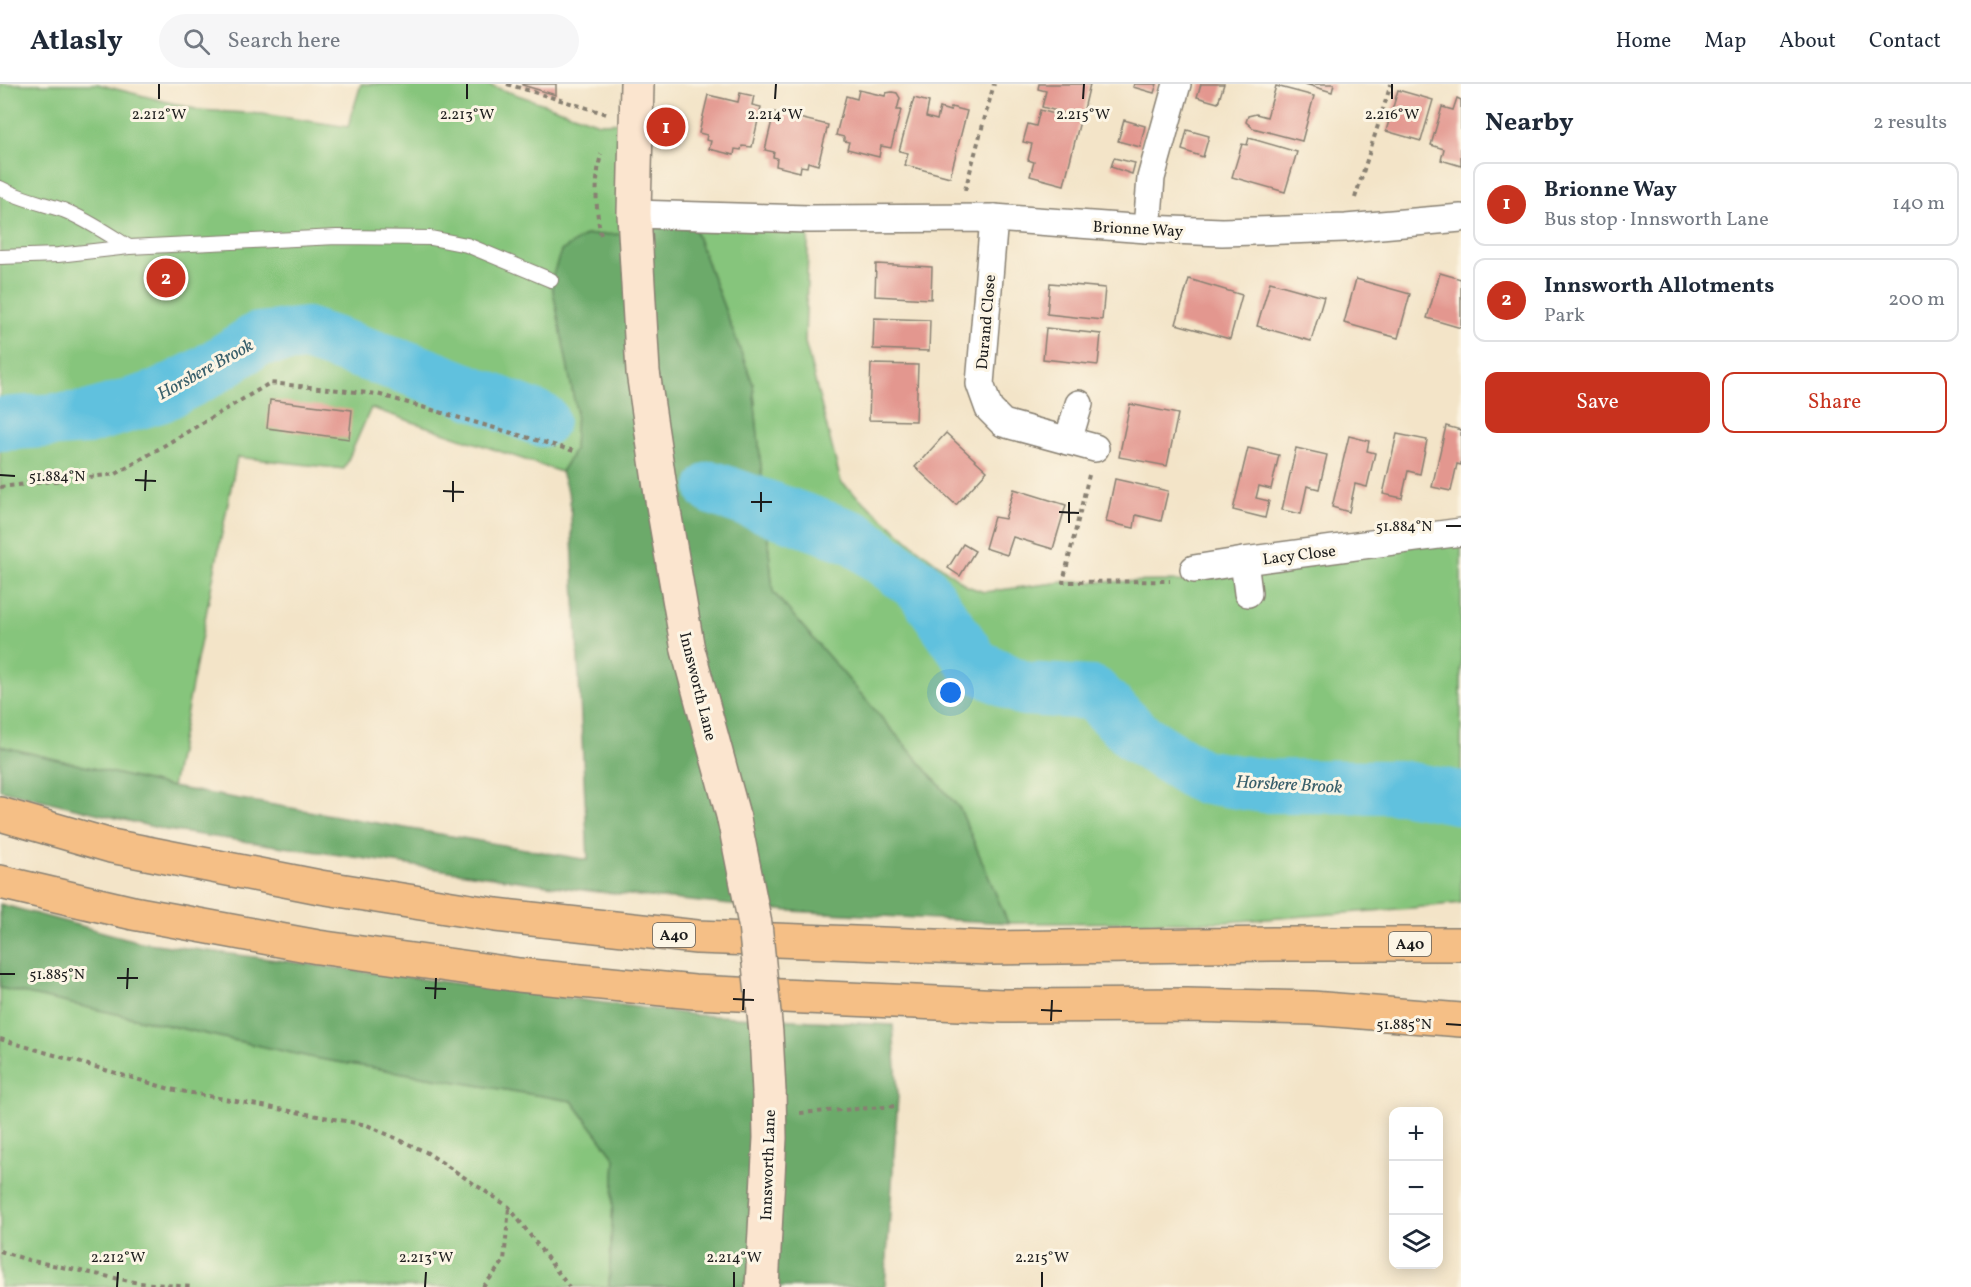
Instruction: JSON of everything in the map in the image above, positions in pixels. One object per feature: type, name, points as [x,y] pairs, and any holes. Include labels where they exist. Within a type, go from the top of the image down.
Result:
[{"type":"highway","name":"A40","points":[[0,814],[111,846],[320,887],[496,915],[698,937],[989,948],[1461,944]]},
{"type":"highway","points":[[0,882],[133,914],[318,947],[519,975],[694,992],[1004,1006],[1187,1005],[1312,1008],[1461,1020]]},
{"type":"street","name":"Innsworth Lane","points":[[637,84],[634,214],[644,372],[660,494],[688,650],[734,819],[755,924],[766,1033],[770,1137],[762,1287]]},
{"type":"street","points":[[1147,229],[1151,178],[1177,84]]},
{"type":"street","name":"Brionne Way","points":[[634,214],[809,219],[994,218],[1222,232],[1346,228],[1461,218]]},
{"type":"street","name":"Durand Close","points":[[994,218],[980,384],[989,409],[1003,423],[1095,448]]},
{"type":"street","points":[[1068,441],[1079,405]]},
{"type":"street","name":"Lacy Close","points":[[1194,569],[1461,532]]},
{"type":"street","name":"Lacy Close","points":[[1244,561],[1248,593]]},
{"type":"lane","points":[[0,188],[64,211],[95,226],[129,247]]},
{"type":"lane","points":[[0,257],[58,255],[129,247],[337,237],[431,238],[467,245],[550,280]]},
{"type":"path","points":[[507,84],[611,115]]},
{"type":"path","points":[[957,217],[994,84]]},
{"type":"path","points":[[1346,228],[1391,84]]},
{"type":"path","points":[[0,487],[116,474],[270,383],[377,394],[574,451]]},
{"type":"path","points":[[1095,448],[1063,582],[1187,581],[1194,569]]},
{"type":"path","points":[[0,1039],[170,1089],[367,1125],[426,1152],[509,1207],[569,1287]]},
{"type":"path","points":[[795,1113],[897,1106]]},
{"type":"path","points":[[483,1287],[504,1261],[509,1207]]},
{"type":"path","points":[[0,1251],[28,1260],[139,1283],[192,1287]]},
{"type":"green space","points":[[0,84],[97,84],[199,110],[262,114],[348,127],[361,84],[486,84],[599,123],[636,122],[635,234],[586,235],[551,280],[576,410],[574,451],[561,472],[371,408],[344,469],[237,457],[172,787],[0,746]]},
{"type":"green space","points":[[689,215],[809,219],[805,342],[841,482],[916,547],[967,586],[984,592],[1063,582],[1187,581],[1194,569],[1461,532],[1461,903],[1227,922],[1008,923],[960,809],[773,592],[753,384]]},
{"type":"green space","points":[[689,215],[753,384],[773,592],[960,809],[1008,923],[790,911],[589,891],[166,830],[0,790],[0,746],[172,787],[588,860],[570,498],[561,472],[574,451],[576,410],[551,280],[561,251],[586,235],[635,234]]},
{"type":"green space","points":[[0,904],[140,942],[697,1015],[893,1025],[898,1096],[885,1287],[609,1287],[615,1158],[572,1101],[314,1058],[0,988]]},
{"type":"green space","points":[[0,988],[314,1058],[572,1101],[615,1158],[609,1287],[0,1287]]},
{"type":"building","points":[[556,84],[556,95],[522,85]]},
{"type":"building","points":[[1039,84],[1090,84],[1082,118],[1042,107],[1046,91],[1038,89]]},
{"type":"building","points":[[1134,84],[1157,84],[1154,93],[1133,87]]},
{"type":"building","points":[[1201,84],[1224,84],[1218,103],[1197,97]]},
{"type":"building","points":[[1305,84],[1334,84],[1332,92]]},
{"type":"building","points":[[1276,86],[1314,96],[1302,141],[1253,128],[1246,122],[1248,116],[1256,114],[1267,117]]},
{"type":"building","points":[[859,90],[885,96],[886,93],[892,92],[897,93],[900,98],[897,110],[901,110],[891,148],[881,146],[879,157],[847,149],[849,142],[844,141],[844,137],[836,135],[846,96],[857,99]]},
{"type":"building","points":[[1398,90],[1433,100],[1421,141],[1386,131]]},
{"type":"building","points":[[740,93],[754,96],[752,105],[761,107],[752,147],[742,146],[741,150],[735,149],[734,155],[709,149],[711,141],[706,140],[707,135],[699,133],[708,95],[738,102]]},
{"type":"building","points":[[914,98],[929,102],[926,117],[937,120],[940,108],[950,111],[951,107],[967,111],[950,177],[905,165],[908,153],[899,151]]},
{"type":"building","points":[[1457,98],[1461,100],[1461,166],[1441,160],[1444,149],[1431,145],[1442,107],[1453,110]]},
{"type":"building","points":[[1040,110],[1080,121],[1064,185],[1030,176],[1034,162],[1028,160],[1032,144],[1023,142],[1028,124],[1036,126]]},
{"type":"building","points":[[774,112],[828,125],[818,165],[808,162],[807,167],[801,166],[800,172],[776,166],[777,158],[773,157],[774,152],[765,150]]},
{"type":"building","points":[[1124,120],[1145,126],[1140,147],[1118,141]]},
{"type":"building","points":[[1187,130],[1209,136],[1203,157],[1182,150]]},
{"type":"building","points":[[1249,138],[1297,152],[1285,192],[1232,177],[1242,144],[1247,145]]},
{"type":"building","points":[[1114,158],[1135,163],[1132,174],[1111,167]]},
{"type":"building","points":[[876,264],[932,267],[931,299],[875,296]]},
{"type":"building","points":[[1440,273],[1461,279],[1461,328],[1427,318]]},
{"type":"building","points":[[1189,279],[1242,295],[1230,339],[1176,324]]},
{"type":"building","points":[[1356,279],[1410,294],[1398,338],[1344,323]]},
{"type":"building","points":[[1270,282],[1324,297],[1311,341],[1257,326]]},
{"type":"building","points":[[1050,283],[1105,288],[1102,320],[1047,314]]},
{"type":"building","points":[[874,318],[930,320],[929,351],[873,349]]},
{"type":"building","points":[[1046,328],[1101,334],[1098,365],[1043,359]]},
{"type":"building","points":[[871,364],[918,365],[916,421],[869,420]]},
{"type":"building","points":[[270,400],[352,410],[349,439],[267,428]]},
{"type":"building","points":[[1130,404],[1178,414],[1167,466],[1119,457]]},
{"type":"building","points":[[1446,426],[1461,430],[1461,465],[1457,464],[1451,491],[1432,487]]},
{"type":"building","points":[[946,433],[987,471],[956,505],[915,467]]},
{"type":"building","points":[[1397,434],[1427,440],[1420,474],[1408,471],[1402,498],[1383,494]]},
{"type":"building","points":[[1349,436],[1369,441],[1367,451],[1375,453],[1367,487],[1355,484],[1349,512],[1332,507]]},
{"type":"building","points":[[1248,448],[1279,455],[1271,489],[1259,486],[1256,498],[1269,501],[1265,518],[1233,510]]},
{"type":"building","points":[[1296,448],[1327,455],[1319,489],[1307,486],[1301,514],[1282,510]]},
{"type":"building","points":[[1115,479],[1168,491],[1161,521],[1136,515],[1134,528],[1106,522]]},
{"type":"building","points":[[1014,489],[1066,505],[1053,549],[1013,537],[1007,555],[985,548],[994,517],[1005,519]]},
{"type":"building","points":[[963,544],[975,551],[960,576],[948,568]]},
{"type":"waterway","name":"Horsbere Brook","points":[[0,424],[87,418],[160,396],[205,373],[258,339],[306,334],[417,371],[542,420]]},
{"type":"waterway","name":"Horsbere Brook","points":[[713,488],[855,538],[921,587],[975,665],[1024,689],[1093,693],[1139,738],[1200,776],[1264,786],[1400,787],[1461,798]]},
{"type":"place","name":"Brionne Way","points":[[666,127]]},
{"type":"place","name":"Innsworth Allotments","points":[[166,278]]}]
